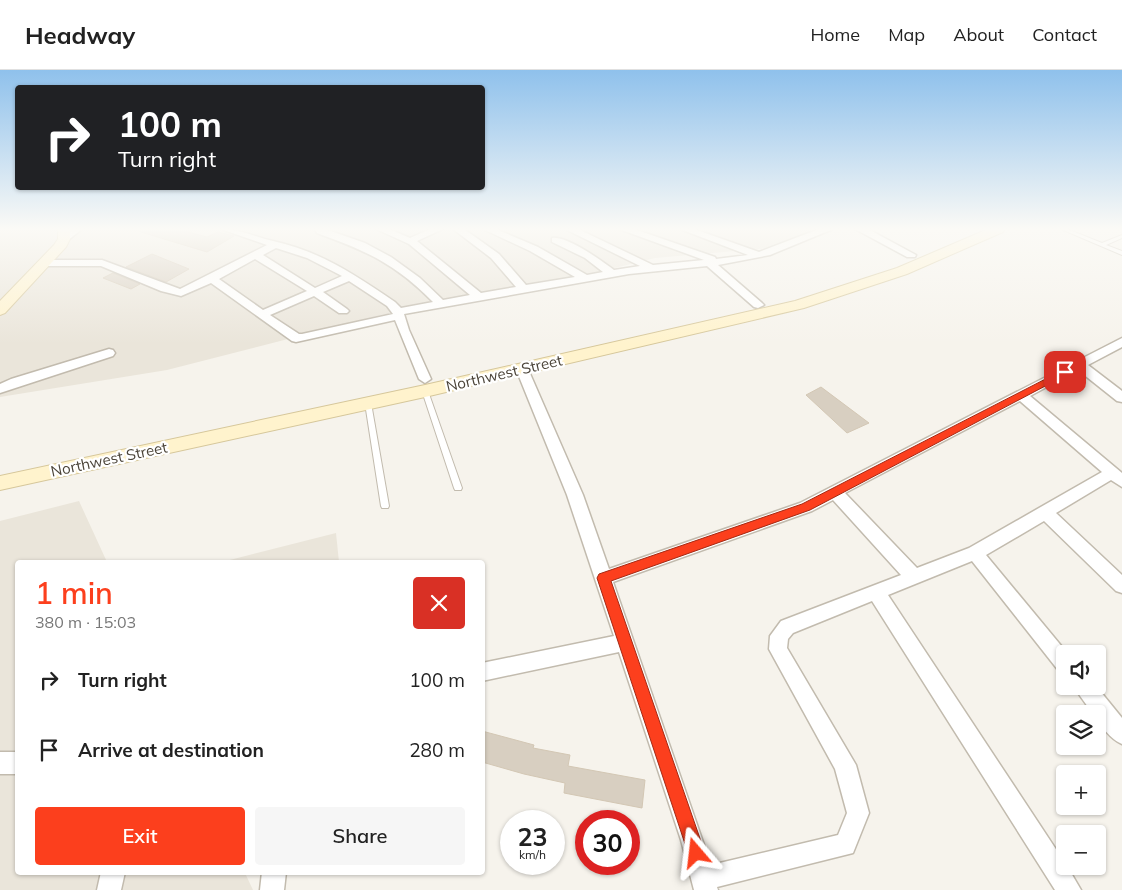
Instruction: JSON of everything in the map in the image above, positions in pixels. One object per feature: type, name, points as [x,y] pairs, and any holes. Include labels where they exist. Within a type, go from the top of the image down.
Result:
[{"type":"main road","points":[[0,299],[32,267]]},
{"type":"main road","points":[[0,310],[24,276],[37,267]]},
{"type":"main road","name":"Northwest Street","points":[[0,483],[368,403],[425,385],[758,305],[844,280],[878,267]]},
{"type":"main road","name":"Northwest Street","points":[[0,470],[425,385],[522,368],[799,305],[911,267]]},
{"type":"street","points":[[115,267],[176,293],[186,291],[232,267]]},
{"type":"street","points":[[275,267],[315,291],[342,311]]},
{"type":"street","points":[[332,267],[388,302],[399,314],[402,330],[425,385]]},
{"type":"street","points":[[397,267],[424,286],[441,304]]},
{"type":"street","points":[[442,267],[478,296]]},
{"type":"street","points":[[505,267],[523,289]]},
{"type":"street","points":[[566,267],[586,279]]},
{"type":"street","points":[[603,267],[612,274]]},
{"type":"street","points":[[212,278],[292,335],[302,338],[478,296],[659,267]]},
{"type":"street","points":[[718,267],[758,305]]},
{"type":"street","points":[[262,314],[350,277]]},
{"type":"street","points":[[604,578],[806,507],[1122,342]]},
{"type":"street","points":[[0,389],[16,382],[109,353]]},
{"type":"street","points":[[1079,364],[1122,398]]},
{"type":"street","points":[[522,368],[575,494],[692,840],[705,885],[845,845],[858,813],[846,765],[778,649],[779,636],[787,627],[975,553],[1044,512],[1119,478],[1020,395]]},
{"type":"street","points":[[835,492],[914,577]]},
{"type":"street","points":[[1044,512],[1122,586]]},
{"type":"street","points":[[975,553],[1056,653]]},
{"type":"street","points":[[876,592],[1069,890]]},
{"type":"street","points":[[485,671],[625,642]]},
{"type":"street","points":[[1090,695],[1122,734]]},
{"type":"street","points":[[0,763],[15,763]]},
{"type":"street","points":[[109,890],[112,875]]},
{"type":"street","points":[[272,890],[274,875]]},
{"type":"lane","points":[[425,385],[458,488]]},
{"type":"lane","points":[[368,403],[385,506]]},
{"type":"shaded area","points":[[0,267],[618,267],[558,282],[381,315],[167,370],[0,397]]},
{"type":"shaded area","points":[[79,501],[106,560],[15,560],[15,875],[246,875],[253,890],[0,890],[0,521]]},
{"type":"shaded area","points":[[336,533],[339,560],[230,560]]},
{"type":"building","points":[[127,267],[185,267],[189,269],[166,282]]},
{"type":"building","points":[[113,273],[140,284],[131,289],[103,278]]},
{"type":"building","points":[[821,387],[869,423],[847,433],[806,395]]},
{"type":"building","points":[[485,732],[534,745],[533,748],[570,755],[568,766],[645,780],[642,808],[564,793],[565,783],[485,763]]},
{"type":"route","points":[[696,853],[604,578],[806,507],[1065,372]]}]
